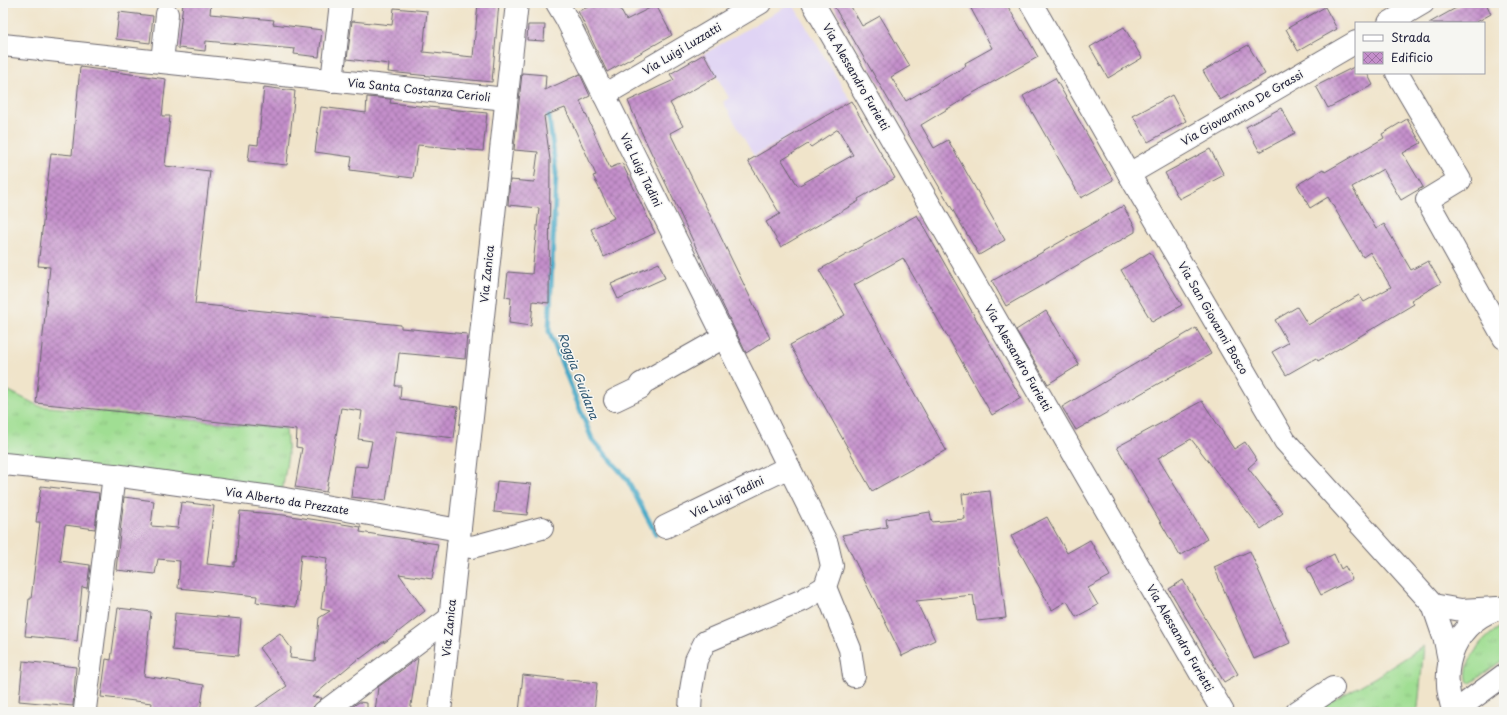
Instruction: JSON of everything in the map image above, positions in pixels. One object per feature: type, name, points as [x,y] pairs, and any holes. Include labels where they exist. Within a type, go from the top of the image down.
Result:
[{"type":"main road","name":"Via Santa Costanza Cerioli","points":[[332,81],[341,3]]},
{"type":"main road","name":"Via Luigi Tadini","points":[[557,3],[566,18],[827,544],[832,566],[824,587]]},
{"type":"main road","name":"Via Luigi Luzzatti","points":[[604,95],[760,3]]},
{"type":"main road","name":"Via Alessandro Furietti","points":[[813,3],[1223,712]]},
{"type":"main road","name":"Via San Giovanni Bosco","points":[[1031,3],[1285,441],[1434,605],[1445,640],[1449,660],[1447,685],[1449,700],[1454,712]]},
{"type":"main road","points":[[1391,22],[1423,3]]},
{"type":"main road","name":"Via Zanica","points":[[440,712],[506,99],[518,6]]},
{"type":"main road","points":[[162,62],[167,14]]},
{"type":"main road","name":"Via Giovannino De Grassi","points":[[1129,174],[1355,43]]},
{"type":"main road","name":"Via Santa Costanza Cerioli","points":[[3,45],[506,99]]},
{"type":"main road","points":[[1398,74],[1460,180],[1427,200],[1504,338]]},
{"type":"main road","points":[[615,400],[640,388],[641,384],[724,336]]},
{"type":"main road","name":"Via Alberto da Prezzate","points":[[4,464],[114,475],[285,499],[459,537]]},
{"type":"main road","name":"Via Luigi Tadini","points":[[664,528],[789,467]]},
{"type":"main road","points":[[86,712],[85,709],[114,475]]},
{"type":"main road","points":[[459,537],[472,547],[542,528]]},
{"type":"main road","points":[[690,712],[691,690],[696,660],[705,642],[803,600],[824,587],[850,649],[854,676]]},
{"type":"main road","name":"Via San Giovanni Bosco","points":[[1434,605],[1462,610],[1501,608]]},
{"type":"main road","name":"Via San Giovanni Bosco","points":[[1449,660],[1458,640],[1467,629],[1481,616],[1501,608]]},
{"type":"main road","points":[[324,712],[450,618]]},
{"type":"main road","points":[[1454,712],[1504,675]]},
{"type":"main road","points":[[1297,712],[1333,688]]},
{"type":"shaded area","points":[[792,3],[851,101],[754,156],[723,102],[729,98],[704,54]]},
{"type":"green space","points":[[3,388],[39,406],[286,429],[288,454],[282,493],[3,461]]},
{"type":"green space","points":[[1504,625],[1504,659],[1471,683],[1468,683],[1468,666],[1471,658],[1490,634]]},
{"type":"green space","points":[[1424,646],[1418,708],[1414,712],[1314,711],[1374,678]]},
{"type":"building","points":[[183,3],[211,3],[210,14],[274,20],[273,24],[322,30],[319,57],[294,54],[295,49],[206,41],[205,51],[178,48]]},
{"type":"building","points":[[478,3],[499,3],[492,82],[388,72],[389,64],[347,59],[352,21],[392,25],[394,8],[427,11],[423,52],[473,57]]},
{"type":"building","points":[[599,3],[617,3],[626,20],[656,5],[672,35],[607,72],[578,11]]},
{"type":"building","points":[[832,3],[849,3],[862,26],[880,16],[910,66],[891,77],[906,101],[966,66],[965,63],[992,48],[968,3],[1006,3],[1038,57],[964,98],[921,125],[934,148],[948,140],[1005,240],[979,255]]},
{"type":"building","points":[[1465,3],[1486,3],[1491,14],[1477,22],[1431,22]]},
{"type":"building","points":[[1325,7],[1337,29],[1298,51],[1286,29]]},
{"type":"building","points":[[119,12],[153,16],[150,43],[116,39]]},
{"type":"building","points":[[528,25],[545,25],[544,41],[527,40]]},
{"type":"building","points":[[1124,27],[1142,58],[1108,78],[1090,47]]},
{"type":"building","points":[[1248,45],[1265,74],[1220,100],[1203,71]]},
{"type":"building","points":[[704,54],[717,76],[670,103],[683,126],[670,133],[770,338],[746,353],[628,101],[674,80],[670,74]]},
{"type":"building","points":[[1355,66],[1355,74],[1368,74],[1373,85],[1328,108],[1316,86]]},
{"type":"building","points":[[80,67],[166,79],[162,116],[170,116],[165,166],[210,171],[195,304],[401,325],[401,328],[467,334],[465,359],[399,353],[395,386],[401,386],[400,399],[458,407],[454,438],[396,431],[386,501],[351,497],[355,466],[367,467],[372,441],[358,439],[362,411],[341,408],[326,492],[295,487],[302,448],[296,447],[297,430],[36,403],[50,267],[38,266],[51,153],[72,155]]},
{"type":"building","points":[[522,73],[546,75],[545,90],[580,74],[590,96],[580,101],[610,168],[622,163],[655,233],[604,257],[591,229],[614,218],[593,176],[596,175],[565,108],[544,116],[550,160],[549,303],[533,301],[531,326],[509,323],[511,298],[505,297],[508,272],[532,274],[539,208],[508,205],[510,180],[534,182],[538,152],[514,150]]},
{"type":"building","points":[[1055,78],[1113,180],[1081,198],[1023,96]]},
{"type":"building","points":[[264,87],[295,91],[287,165],[248,161],[250,144],[258,145]]},
{"type":"building","points":[[1172,95],[1186,121],[1148,142],[1133,116]]},
{"type":"building","points":[[367,97],[391,99],[390,103],[487,113],[483,151],[418,145],[413,178],[350,170],[352,157],[315,152],[321,107],[366,113]]},
{"type":"building","points":[[851,101],[895,178],[781,247],[766,222],[780,214],[748,161]],"holes":[[[838,129],[853,155],[798,186],[782,160],[808,144],[811,147]]]},
{"type":"building","points":[[1281,108],[1295,133],[1260,152],[1246,127]]},
{"type":"building","points":[[1407,119],[1421,143],[1403,153],[1423,187],[1401,200],[1383,169],[1352,187],[1376,229],[1384,224],[1411,270],[1428,261],[1441,283],[1411,300],[1414,304],[1345,345],[1318,361],[1316,358],[1286,375],[1272,352],[1288,343],[1275,320],[1297,307],[1308,325],[1359,295],[1364,302],[1391,287],[1370,252],[1363,257],[1328,197],[1310,208],[1297,185],[1323,169],[1325,172],[1384,138],[1382,134]]},
{"type":"building","points":[[1210,149],[1224,175],[1179,199],[1165,173]]},
{"type":"building","points":[[1123,206],[1135,227],[1135,232],[1006,306],[992,281]]},
{"type":"building","points":[[917,215],[1021,398],[992,415],[903,258],[854,285],[946,450],[872,491],[790,345],[845,315],[819,270]]},
{"type":"building","points":[[1150,252],[1182,305],[1152,322],[1121,270]]},
{"type":"building","points":[[659,263],[665,278],[618,299],[611,284]]},
{"type":"building","points":[[1046,311],[1079,365],[1048,384],[1016,330]]},
{"type":"building","points":[[1196,328],[1211,354],[1076,430],[1062,407]]},
{"type":"building","points":[[1202,401],[1234,449],[1245,442],[1257,460],[1248,468],[1283,513],[1261,529],[1191,439],[1158,458],[1207,539],[1180,556],[1117,447]]},
{"type":"building","points":[[497,481],[531,484],[527,515],[494,512]]},
{"type":"building","points":[[41,486],[99,493],[95,529],[65,525],[60,561],[90,565],[87,588],[82,587],[77,641],[25,636],[40,522],[36,522]]},
{"type":"building","points":[[990,491],[1006,618],[977,621],[973,595],[916,601],[935,640],[902,656],[842,535],[887,527],[886,519],[930,512],[932,522],[965,519],[962,494]]},
{"type":"building","points":[[124,497],[154,501],[151,526],[178,528],[181,502],[214,506],[207,564],[234,567],[234,562],[236,562],[240,511],[284,515],[361,527],[360,532],[438,544],[432,579],[399,574],[425,611],[384,643],[384,641],[360,659],[359,658],[312,697],[322,698],[313,707],[312,712],[249,712],[287,686],[259,648],[280,633],[291,648],[290,658],[315,661],[319,618],[330,611],[321,609],[327,558],[301,554],[296,607],[256,602],[257,596],[178,588],[180,561],[158,559],[155,574],[116,570]]},
{"type":"building","points":[[1047,517],[1067,553],[1090,540],[1110,576],[1088,588],[1098,605],[1076,617],[1067,601],[1052,610],[1011,536]]},
{"type":"building","points":[[1250,551],[1290,643],[1254,659],[1214,567]]},
{"type":"building","points":[[1334,554],[1341,569],[1345,566],[1352,579],[1321,595],[1307,568]]},
{"type":"building","points":[[1183,580],[1238,674],[1224,682],[1169,589]]},
{"type":"building","points":[[118,608],[151,612],[144,676],[204,685],[200,712],[165,712],[151,710],[152,703],[101,697],[106,659],[111,660]]},
{"type":"building","points":[[175,613],[241,619],[238,656],[172,650]]},
{"type":"building","points":[[418,658],[410,712],[375,712],[378,687]]},
{"type":"building","points":[[23,661],[76,667],[73,706],[19,701]]},
{"type":"building","points":[[523,675],[597,683],[594,712],[519,712]]},
{"type":"building","points":[[359,702],[367,703],[367,712],[345,712]]},
{"type":"waterway","name":"Roggia Guidana","points":[[548,109],[556,173],[549,331],[592,439],[627,479],[656,534]]}]
